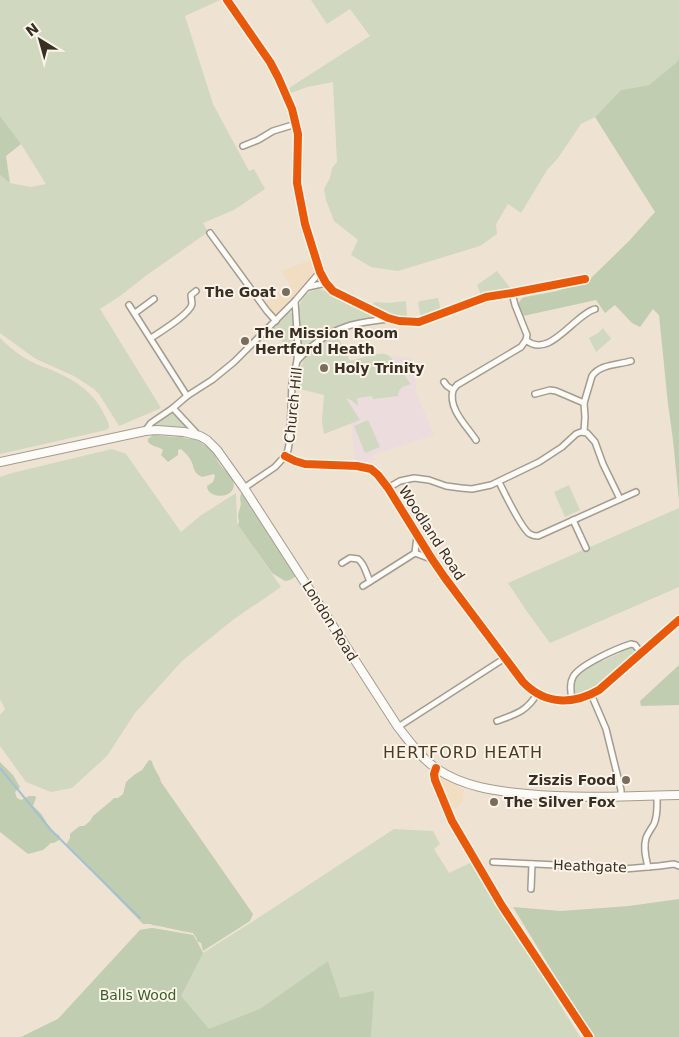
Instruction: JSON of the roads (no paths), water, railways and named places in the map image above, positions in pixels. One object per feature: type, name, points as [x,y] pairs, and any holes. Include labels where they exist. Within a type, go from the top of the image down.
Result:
[{"type":"main road","name":"London Road","points":[[0,462],[145,431],[170,430],[200,436],[217,450],[244,488],[398,727],[424,758],[436,768],[452,778],[498,792],[556,797],[679,795]]},
{"type":"street","points":[[226,0],[270,62],[292,109],[298,134],[297,183],[305,224],[320,272],[330,288],[338,294],[388,318],[400,321],[423,322],[480,299],[585,279]]},
{"type":"street","points":[[244,146],[273,131],[296,124]]},
{"type":"street","points":[[210,233],[276,321]]},
{"type":"street","points":[[145,431],[151,423],[234,362],[296,301],[320,272]]},
{"type":"street","points":[[308,287],[326,283]]},
{"type":"street","points":[[151,338],[190,308],[192,304],[191,295],[196,290]]},
{"type":"street","points":[[476,440],[452,405],[452,390],[457,385],[521,347],[526,340],[526,332],[512,293]]},
{"type":"street","points":[[135,313],[154,299]]},
{"type":"street","name":"Church Hill","points":[[244,488],[275,466],[288,450],[292,382],[298,346],[296,301]]},
{"type":"street","points":[[129,305],[187,396]]},
{"type":"street","points":[[526,340],[534,345],[548,343],[594,309]]},
{"type":"street","points":[[297,361],[308,349],[333,332],[345,327],[388,318]]},
{"type":"street","points":[[584,432],[584,404],[594,373],[604,367],[631,361]]},
{"type":"street","points":[[444,382],[452,390]]},
{"type":"street","points":[[535,394],[550,390],[584,404]]},
{"type":"street","points":[[173,408],[200,436]]},
{"type":"street","points":[[388,488],[400,481],[414,478],[453,487],[472,489],[484,487],[499,482],[539,462],[562,447],[578,432],[584,432],[590,435],[595,442],[603,464],[620,499]]},
{"type":"street","name":"Woodland Road","points":[[285,456],[305,464],[368,468],[378,475],[432,559],[523,682],[537,694]]},
{"type":"street","points":[[499,482],[527,532],[530,535],[538,536],[636,492]]},
{"type":"street","points":[[573,520],[586,548]]},
{"type":"street","points":[[415,553],[417,535]]},
{"type":"street","points":[[415,553],[432,559]]},
{"type":"street","points":[[363,586],[415,553]]},
{"type":"street","points":[[342,563],[353,558],[360,560],[370,581]]},
{"type":"street","points":[[497,721],[522,712],[531,704],[537,694],[555,700],[572,700],[599,690],[679,620]]},
{"type":"street","points":[[572,700],[570,690],[572,677],[582,666],[631,644],[641,653]]},
{"type":"street","points":[[398,727],[505,658]]},
{"type":"street","points":[[591,694],[606,729],[621,796]]},
{"type":"street","name":"Heathgate","points":[[648,867],[645,845],[646,838],[656,817],[657,796]]},
{"type":"street","name":"Heathgate","points":[[493,862],[601,869],[674,864],[679,866]]},
{"type":"street","points":[[532,864],[532,890]]},
{"type":"waterway","points":[[0,768],[51,830],[140,918]]},
{"type":"place","name":"The Goat","points":[[286,292]]},
{"type":"place","name":"The Mission Room Hertford Heath","points":[[245,341]]},
{"type":"place","name":"Holy Trinity","points":[[324,368]]},
{"type":"place","name":"Ziszis Food","points":[[626,780]]},
{"type":"place","name":"The Silver Fox","points":[[494,802]]},
{"type":"district","name":"HERTFORD HEATH","points":[[463,752]]},
{"type":"park label","name":"Balls Wood","points":[[138,995]]}]
